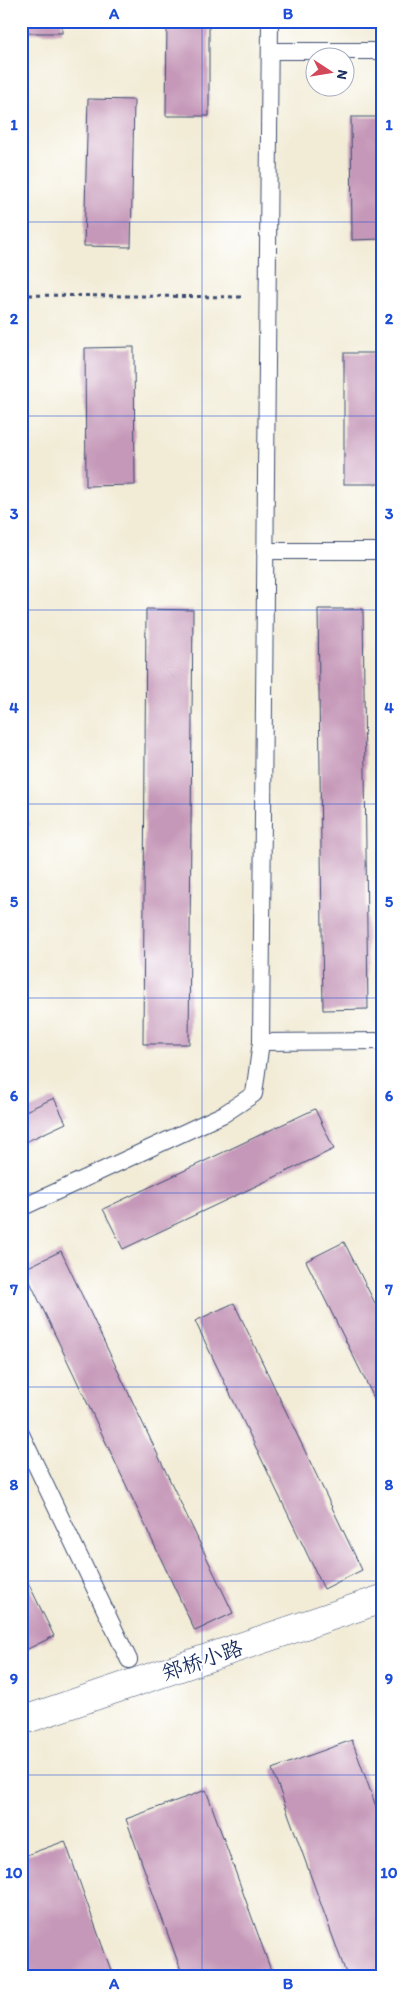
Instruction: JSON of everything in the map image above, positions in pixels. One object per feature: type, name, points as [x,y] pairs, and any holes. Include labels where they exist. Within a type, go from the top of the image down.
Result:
[{"type":"street","name":"郑桥小路","points":[[21,1721],[382,1599]]},
{"type":"lane","points":[[21,1208],[224,1114],[254,1094],[261,1042],[270,21]]},
{"type":"lane","points":[[270,52],[382,51]]},
{"type":"lane","points":[[266,551],[382,551]]},
{"type":"lane","points":[[261,1042],[382,1041]]},
{"type":"lane","points":[[21,1434],[129,1660]]},
{"type":"path","points":[[21,295],[268,298]]},
{"type":"building","points":[[21,21],[62,21],[62,33],[21,33]]},
{"type":"building","points":[[167,21],[209,21],[209,116],[166,116]]},
{"type":"building","points":[[88,99],[134,100],[131,247],[84,246]]},
{"type":"building","points":[[351,117],[382,117],[382,239],[352,240]]},
{"type":"building","points":[[134,347],[135,485],[86,486],[85,348]]},
{"type":"building","points":[[344,353],[382,353],[382,484],[344,484]]},
{"type":"building","points":[[146,609],[193,610],[189,1044],[143,1044]]},
{"type":"building","points":[[318,609],[363,609],[368,1009],[323,1010]]},
{"type":"building","points":[[21,806],[30,825],[21,829]]},
{"type":"building","points":[[54,1098],[66,1123],[21,1144],[21,1113]]},
{"type":"building","points":[[315,1109],[334,1149],[123,1249],[103,1209]]},
{"type":"building","points":[[344,1242],[382,1317],[382,1414],[306,1261]]},
{"type":"building","points":[[61,1251],[233,1613],[195,1631],[24,1269]]},
{"type":"building","points":[[234,1303],[362,1570],[324,1589],[195,1321]]},
{"type":"building","points":[[21,1568],[54,1636],[22,1652],[21,1649]]},
{"type":"building","points":[[352,1740],[382,1823],[382,1976],[347,1976],[272,1769]]},
{"type":"building","points":[[206,1790],[273,1976],[183,1976],[126,1819]]},
{"type":"building","points":[[65,1841],[113,1976],[23,1976],[21,1971],[21,1857]]}]
